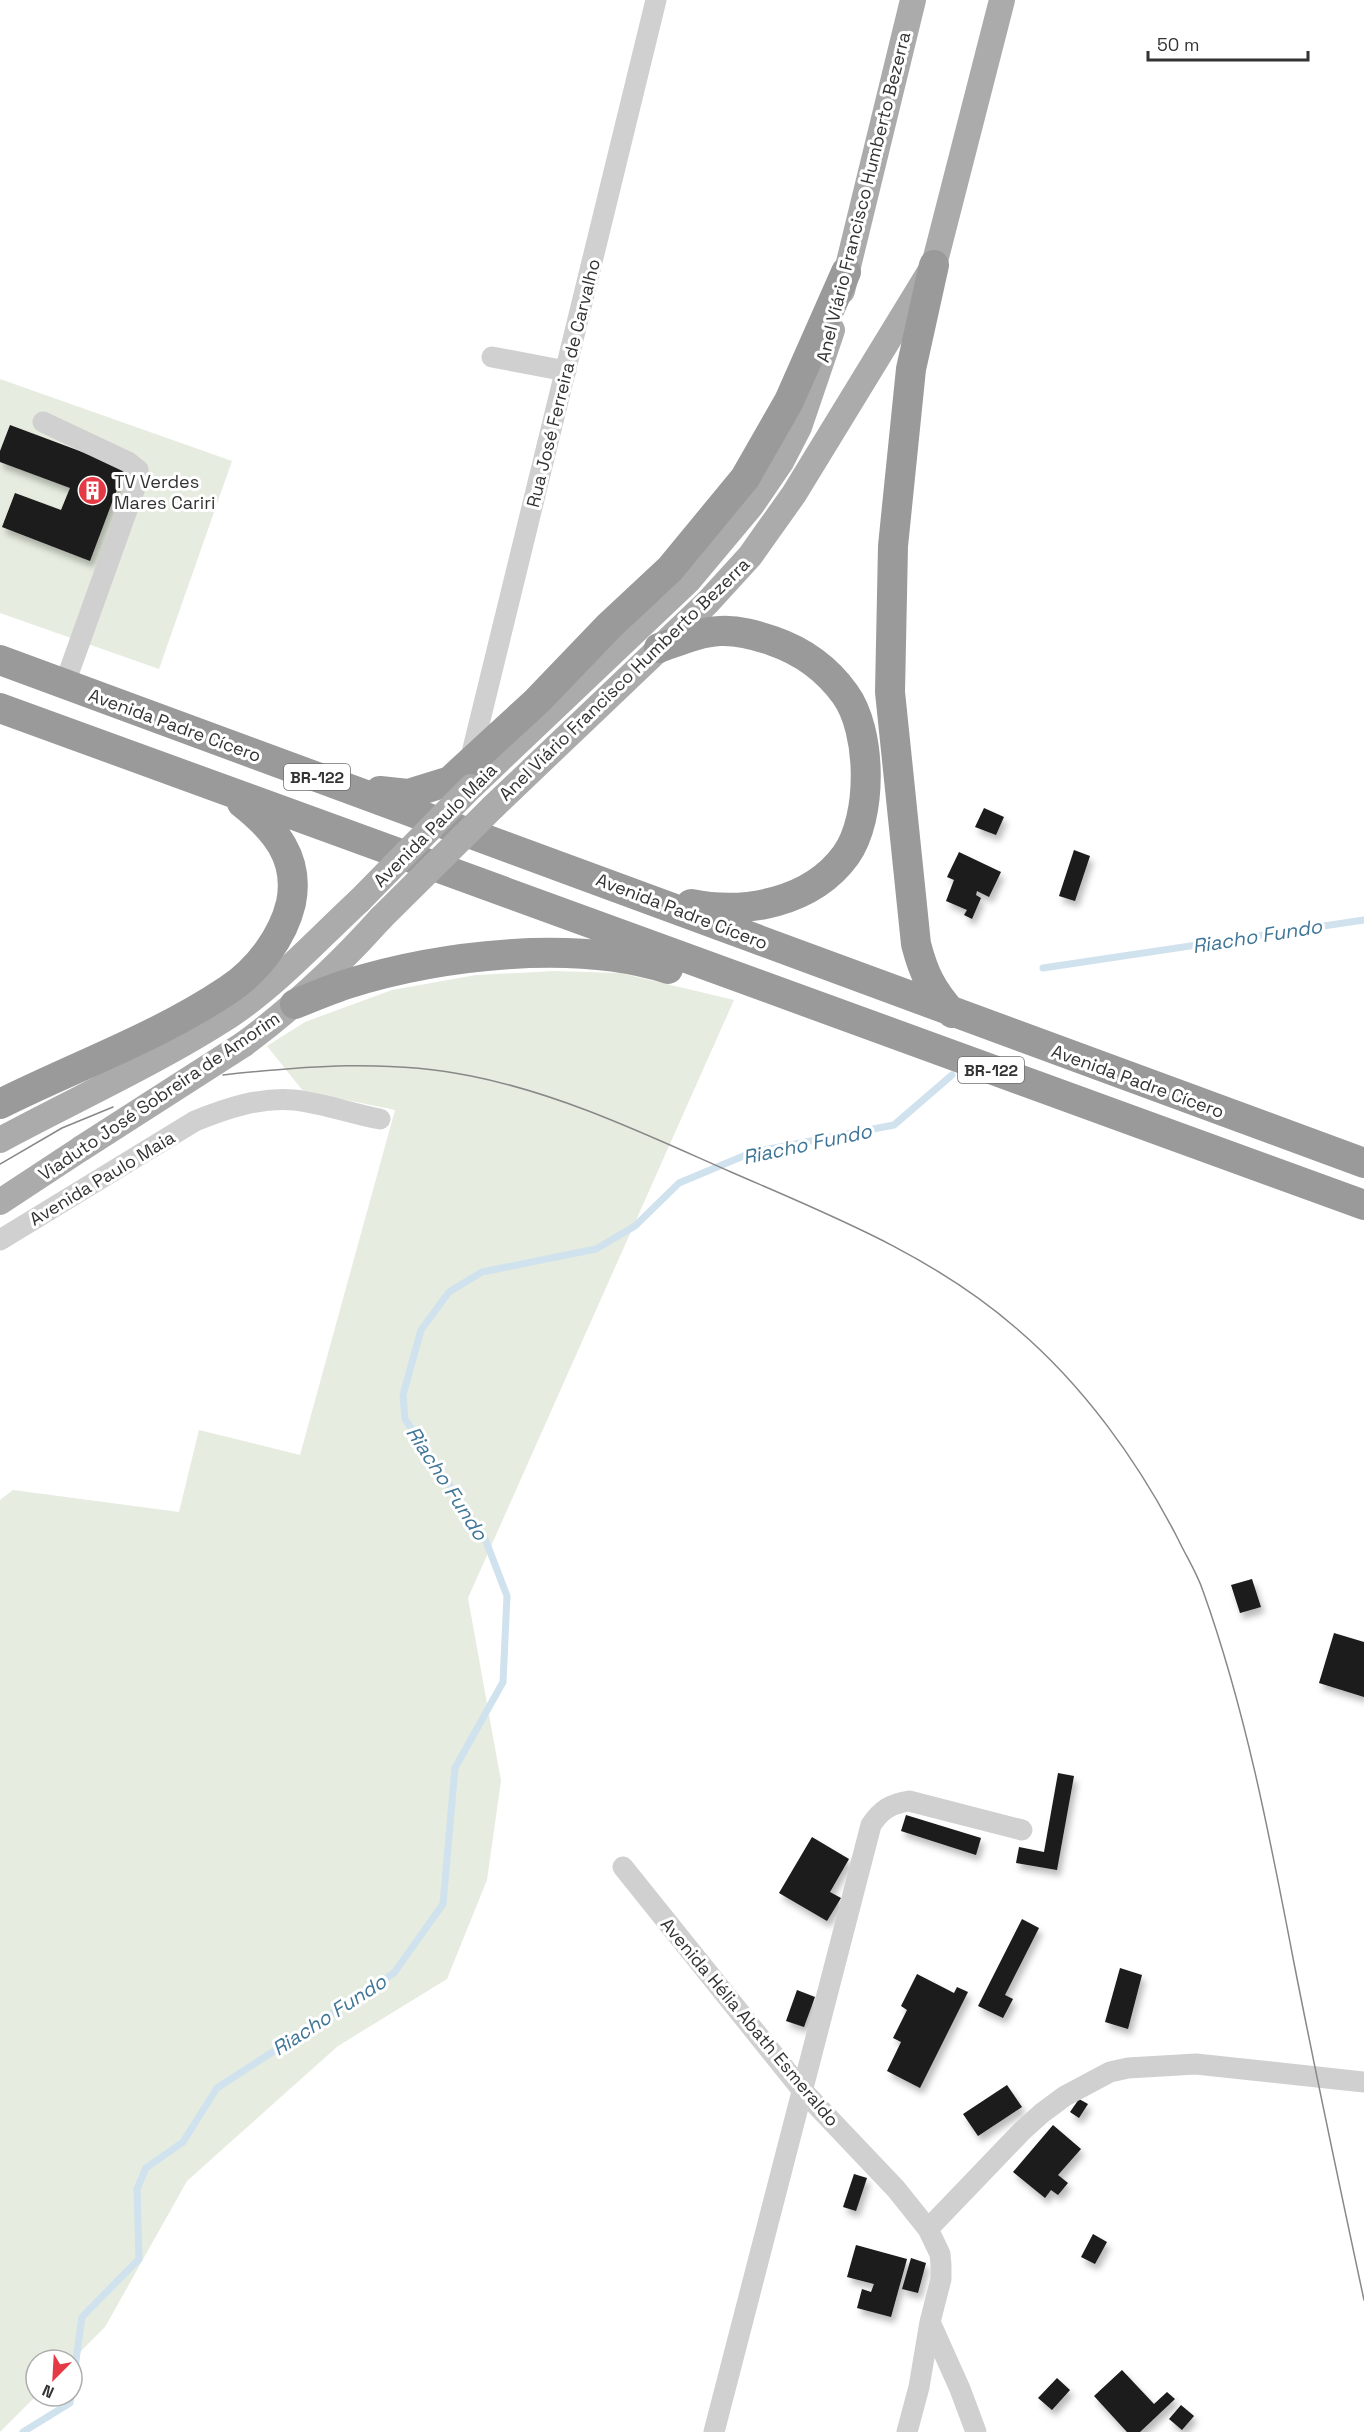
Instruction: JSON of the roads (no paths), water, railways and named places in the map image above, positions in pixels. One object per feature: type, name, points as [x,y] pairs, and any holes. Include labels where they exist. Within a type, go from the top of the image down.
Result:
[{"type":"highway","points":[[934,265],[910,369],[893,546],[890,692],[916,944],[922,970],[933,992],[952,1013]]},
{"type":"highway","points":[[345,788],[408,794],[470,776],[537,701],[609,626],[670,569],[745,478],[789,401],[846,272]]},
{"type":"highway","points":[[635,893],[703,907],[758,907],[793,896],[823,879],[847,854],[861,825],[866,796],[861,733],[846,695],[825,670],[791,647],[753,633],[720,631],[690,636],[659,648]]},
{"type":"highway","name":"Avenida Padre Cícero","points":[[0,660],[635,893],[952,1013],[1364,1163]]},
{"type":"highway","name":"BR-122","points":[[0,708],[1364,1205]]},
{"type":"highway","points":[[0,1104],[168,1025],[230,989],[266,954],[279,936],[289,912],[293,890],[293,870],[277,836],[264,820],[226,791]]},
{"type":"highway","points":[[295,1004],[346,984],[397,971],[487,957],[551,953],[610,956],[656,965],[732,988],[764,987]]},
{"type":"main road","name":"Anel Viário Francisco Humberto Bezerra","points":[[800,427],[830,342],[913,0]]},
{"type":"main road","name":"Anel Viário Francisco Humberto Bezerra","points":[[493,807],[708,602],[750,556],[794,494],[934,265],[1002,0]]},
{"type":"main road","name":"Avenida Paulo Maia","points":[[0,1140],[174,1049],[231,1015],[280,975],[359,901],[470,776],[689,580],[751,506],[781,462],[800,427]]},
{"type":"main road","name":"Viaduto José Sobreira de Amorim","points":[[0,1202],[244,1044],[295,1004],[349,953],[493,807]]},
{"type":"street","name":"Rua José Ferreira de Carvalho","points":[[470,776],[656,0]]},
{"type":"street","points":[[492,357],[566,370]]},
{"type":"street","points":[[43,422],[128,462],[138,470],[136,485],[65,683]]},
{"type":"street","name":"Avenida Paulo Maia","points":[[0,1240],[185,1127],[225,1109],[259,1101],[294,1100],[380,1119]]},
{"type":"street","points":[[714,2432],[871,1825],[880,1811],[895,1803],[909,1801],[1022,1830]]},
{"type":"street","name":"Avenida Hélia Abath Esmeraldo","points":[[623,1867],[802,2090],[896,2189],[928,2229],[940,2254],[941,2279],[907,2432]]},
{"type":"street","points":[[928,2229],[1042,2113],[1065,2096],[1110,2072],[1128,2068],[1196,2064],[1364,2082]]},
{"type":"street","points":[[930,2322],[960,2389],[976,2432]]},
{"type":"waterway","name":"Riacho Fundo","points":[[1043,968],[1364,920]]},
{"type":"waterway","name":"Riacho Fundo","points":[[78,2348],[82,2317],[139,2259],[137,2189],[146,2168],[183,2142],[217,2088],[394,1973],[443,1904],[455,1768],[503,1682],[507,1596],[484,1536],[405,1419],[403,1395],[421,1330],[449,1292],[482,1272],[596,1249],[635,1226],[679,1183],[753,1152],[894,1125],[952,1075]]},
{"type":"waterway","name":"Riacho Fundo","points":[[23,2432],[62,2408]]},
{"type":"tram line","points":[[223,1075],[316,1067],[409,1067],[471,1076],[538,1093],[636,1130],[843,1221],[916,1258],[984,1302],[1041,1350],[1064,1374],[1107,1426],[1145,1481],[1198,1578],[1218,1636],[1256,1775],[1364,2300]]},
{"type":"tram line","points":[[0,1164],[62,1128],[113,1107]]},
{"type":"place","name":"TV Verdes Mares Cariri","points":[[93,491]]}]
